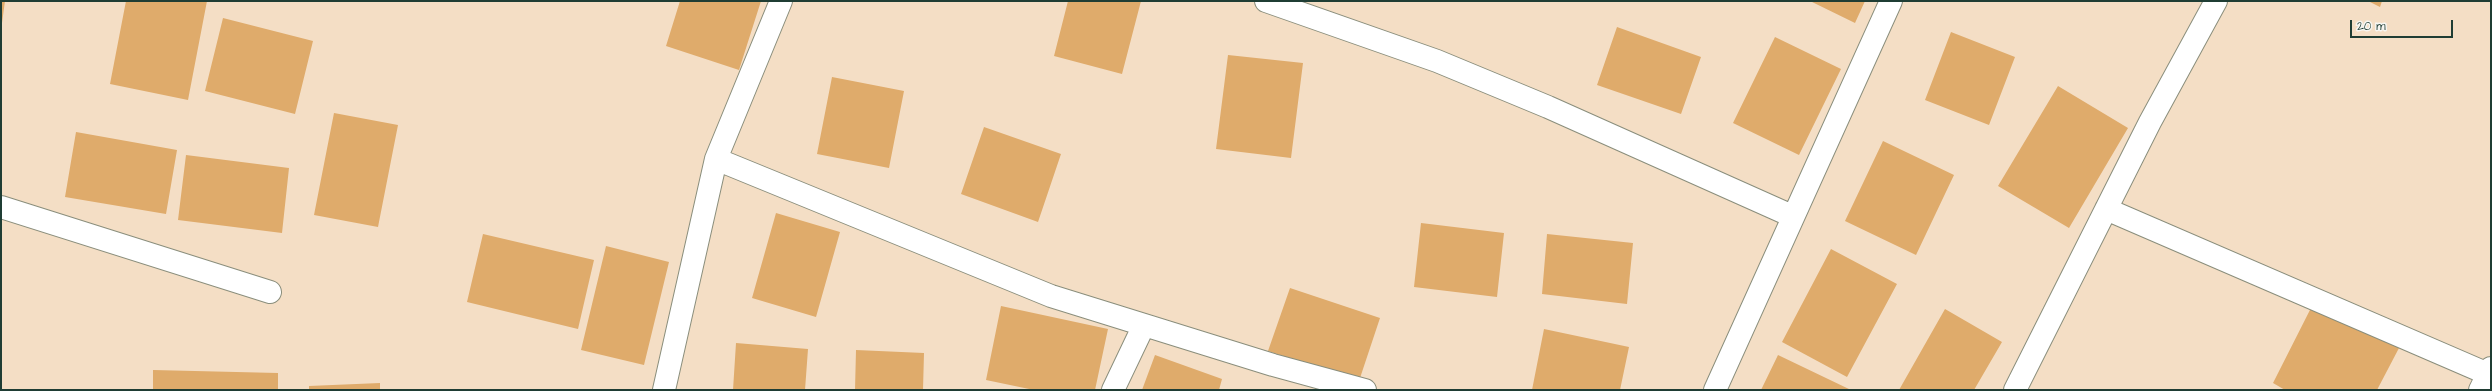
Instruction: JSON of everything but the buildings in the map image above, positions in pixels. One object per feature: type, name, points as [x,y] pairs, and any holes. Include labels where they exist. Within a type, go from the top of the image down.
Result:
[{"type":"street","points":[[664,390],[716,159],[781,1]]},
{"type":"street","points":[[1266,1],[1437,61],[1576,119],[1792,216]]},
{"type":"street","points":[[1715,390],[1753,309],[1792,216],[1891,1]]},
{"type":"street","points":[[2015,390],[2106,209],[2216,1]]},
{"type":"street","points":[[716,159],[1052,296],[1273,365],[1364,390]]},
{"type":"street","points":[[1,207],[270,292]]},
{"type":"street","points":[[2106,209],[2486,377]]},
{"type":"street","points":[[1113,390],[1144,325]]}]
